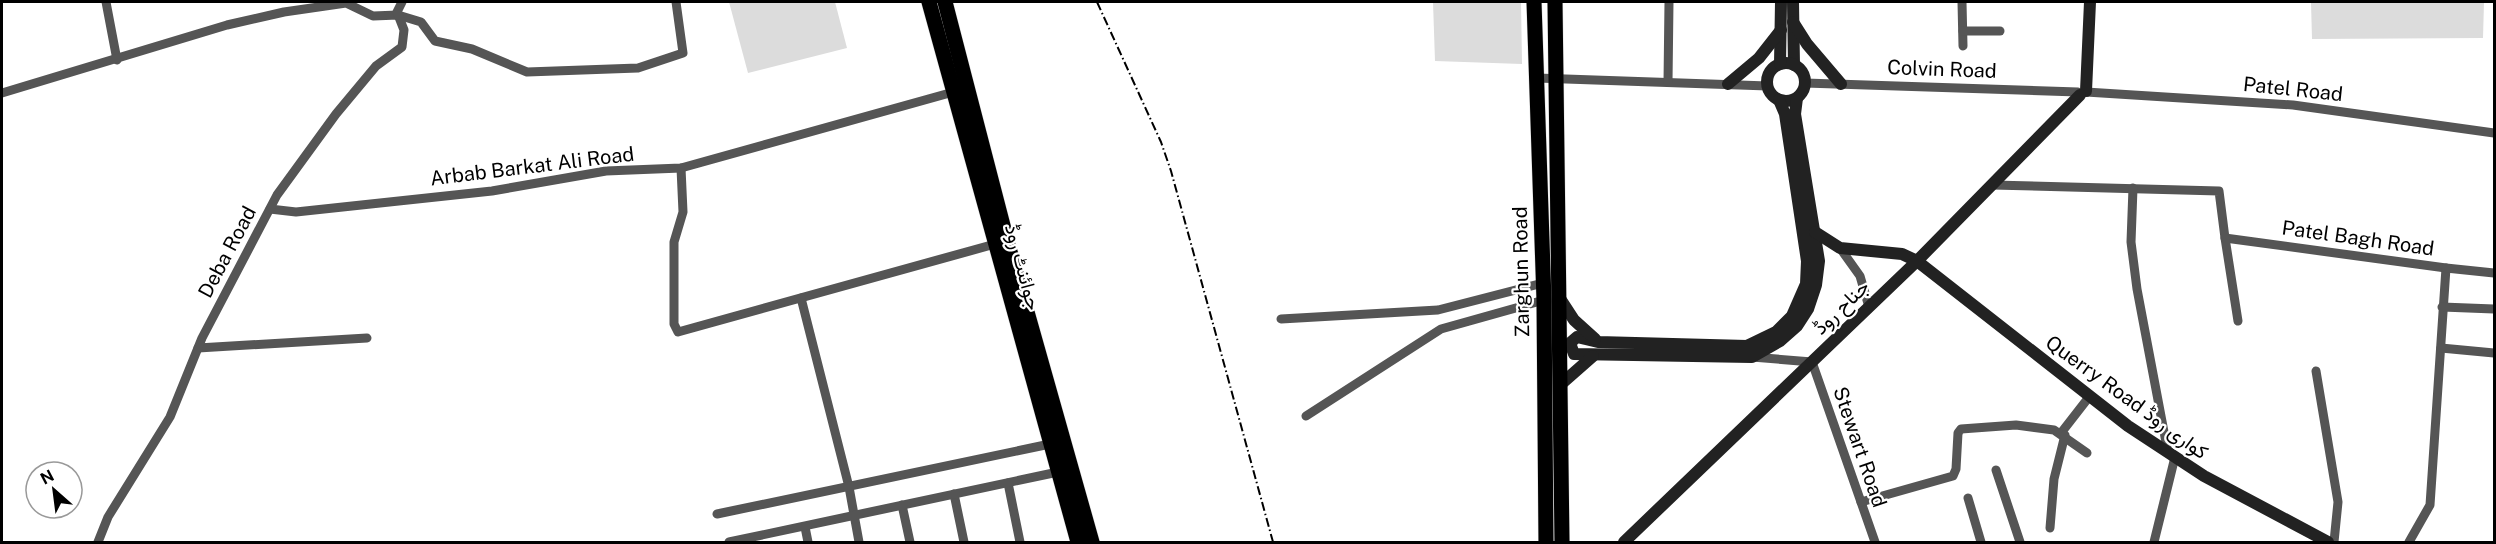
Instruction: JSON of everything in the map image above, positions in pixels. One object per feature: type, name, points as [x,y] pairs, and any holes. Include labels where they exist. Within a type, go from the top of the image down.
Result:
[{"type":"main road","name":"جوائنٹ روڈ","points":[[929,2],[960,90],[1007,241],[1092,543]]},
{"type":"main road","name":"جوائنٹ روڈ","points":[[945,2],[960,90],[995,244],[1078,543]]},
{"type":"main road","name":"Zarghun Road","points":[[1534,2],[1544,300],[1546,543]]},
{"type":"main road","name":"Zarghun Road","points":[[1555,2],[1562,543]]},
{"type":"street","points":[[106,2],[117,60]]},
{"type":"street","name":"Deba Road","points":[[98,543],[108,517],[170,417],[198,348],[270,209],[336,114],[376,66],[402,47],[404,30],[398,15],[402,2]]},
{"type":"street","points":[[2,92],[117,60],[227,25],[284,12],[346,3],[373,16],[398,15],[421,22],[435,41],[472,49],[526,72],[638,68],[683,53],[676,2]]},
{"type":"street","points":[[1668,82],[1669,2]]},
{"type":"street","points":[[1780,64],[1781,2]]},
{"type":"street","points":[[1793,2],[1794,65]]},
{"type":"street","points":[[1962,2],[1963,46]]},
{"type":"street","points":[[2081,2],[2082,92]]},
{"type":"street","points":[[2082,92],[2090,2]]},
{"type":"street","points":[[1793,22],[1807,44],[1841,84]]},
{"type":"street","points":[[1728,84],[1759,58],[1781,30]]},
{"type":"street","points":[[1963,31],[2000,31]]},
{"type":"street","points":[[1779,100],[1788,101],[1797,98],[1803,92],[1805,83],[1801,70],[1794,65],[1780,64],[1770,73],[1768,86],[1779,100],[1785,114],[1807,261],[1806,284],[1792,316],[1776,332],[1747,346],[1598,342],[1577,338],[1570,343],[1574,354],[1593,356],[1752,357],[1812,363]]},
{"type":"street","points":[[1537,78],[1768,86]]},
{"type":"street","name":"Colvin Road","points":[[1805,83],[2082,92]]},
{"type":"street","name":"Arbab Barkat Ali Road","points":[[270,209],[296,212],[492,191],[606,171],[681,168],[960,90]]},
{"type":"street","name":"Patel Road","points":[[2082,92],[2293,105],[2494,133]]},
{"type":"street","name":"جناح روڈ","points":[[1624,543],[1917,261],[2082,92]]},
{"type":"street","points":[[1752,357],[1780,341],[1797,326],[1808,309],[1816,285],[1818,261],[1795,114],[1797,98]]},
{"type":"street","points":[[681,168],[683,212],[674,242],[674,324],[678,332],[995,244]]},
{"type":"street","points":[[1992,184],[2218,191],[2226,184]]},
{"type":"street","points":[[2133,188],[2131,242],[2137,289],[2171,455],[2154,543]]},
{"type":"street","points":[[2218,191],[2238,321]]},
{"type":"street","points":[[1815,232],[1840,248],[1860,276],[1869,307]]},
{"type":"street","name":"Patel Bagh Road","points":[[2225,238],[2446,268],[2430,505],[2409,543]]},
{"type":"street","points":[[1840,248],[1902,254],[1917,261]]},
{"type":"street","name":"Querry Road کواری روڈ","points":[[1917,261],[2089,397],[2171,455],[2204,476],[2328,543]]},
{"type":"street","points":[[2446,268],[2494,273]]},
{"type":"street","points":[[1281,319],[1437,310],[1543,283]]},
{"type":"street","points":[[1559,297],[1574,320],[1598,342]]},
{"type":"street","points":[[801,298],[849,487],[859,543]]},
{"type":"street","points":[[1306,416],[1441,329],[1544,300]]},
{"type":"street","points":[[2442,307],[2494,309]]},
{"type":"street","points":[[198,348],[367,338]]},
{"type":"street","points":[[2441,348],[2494,353]]},
{"type":"street","points":[[1560,385],[1593,356]]},
{"type":"street","name":"Stewart Road","points":[[1812,363],[1875,543]]},
{"type":"street","points":[[2316,371],[2338,502],[2334,543]]},
{"type":"street","points":[[2050,528],[2054,479],[2063,434],[2089,397]]},
{"type":"street","points":[[1861,502],[1953,476],[1956,470],[1958,433],[1961,429],[2016,425],[2063,434],[2087,453]]},
{"type":"street","points":[[717,514],[1050,444]]},
{"type":"street","points":[[1996,470],[2020,543]]},
{"type":"street","points":[[729,543],[758,539],[1058,472]]},
{"type":"street","points":[[1008,483],[1020,543]]},
{"type":"street","points":[[954,494],[964,543]]},
{"type":"street","points":[[1968,498],[1981,543]]},
{"type":"street","points":[[902,506],[910,543]]},
{"type":"street","points":[[805,527],[808,543]]},
{"type":"shaded area","points":[[729,2],[835,2],[847,48],[748,73]]},
{"type":"shaded area","points":[[1433,2],[1521,2],[1522,64],[1435,61]]},
{"type":"shaded area","points":[[2311,2],[2484,2],[2483,38],[2312,39]]},
{"type":"railway","points":[[1097,2],[1161,142],[1171,171],[1273,542]]}]
